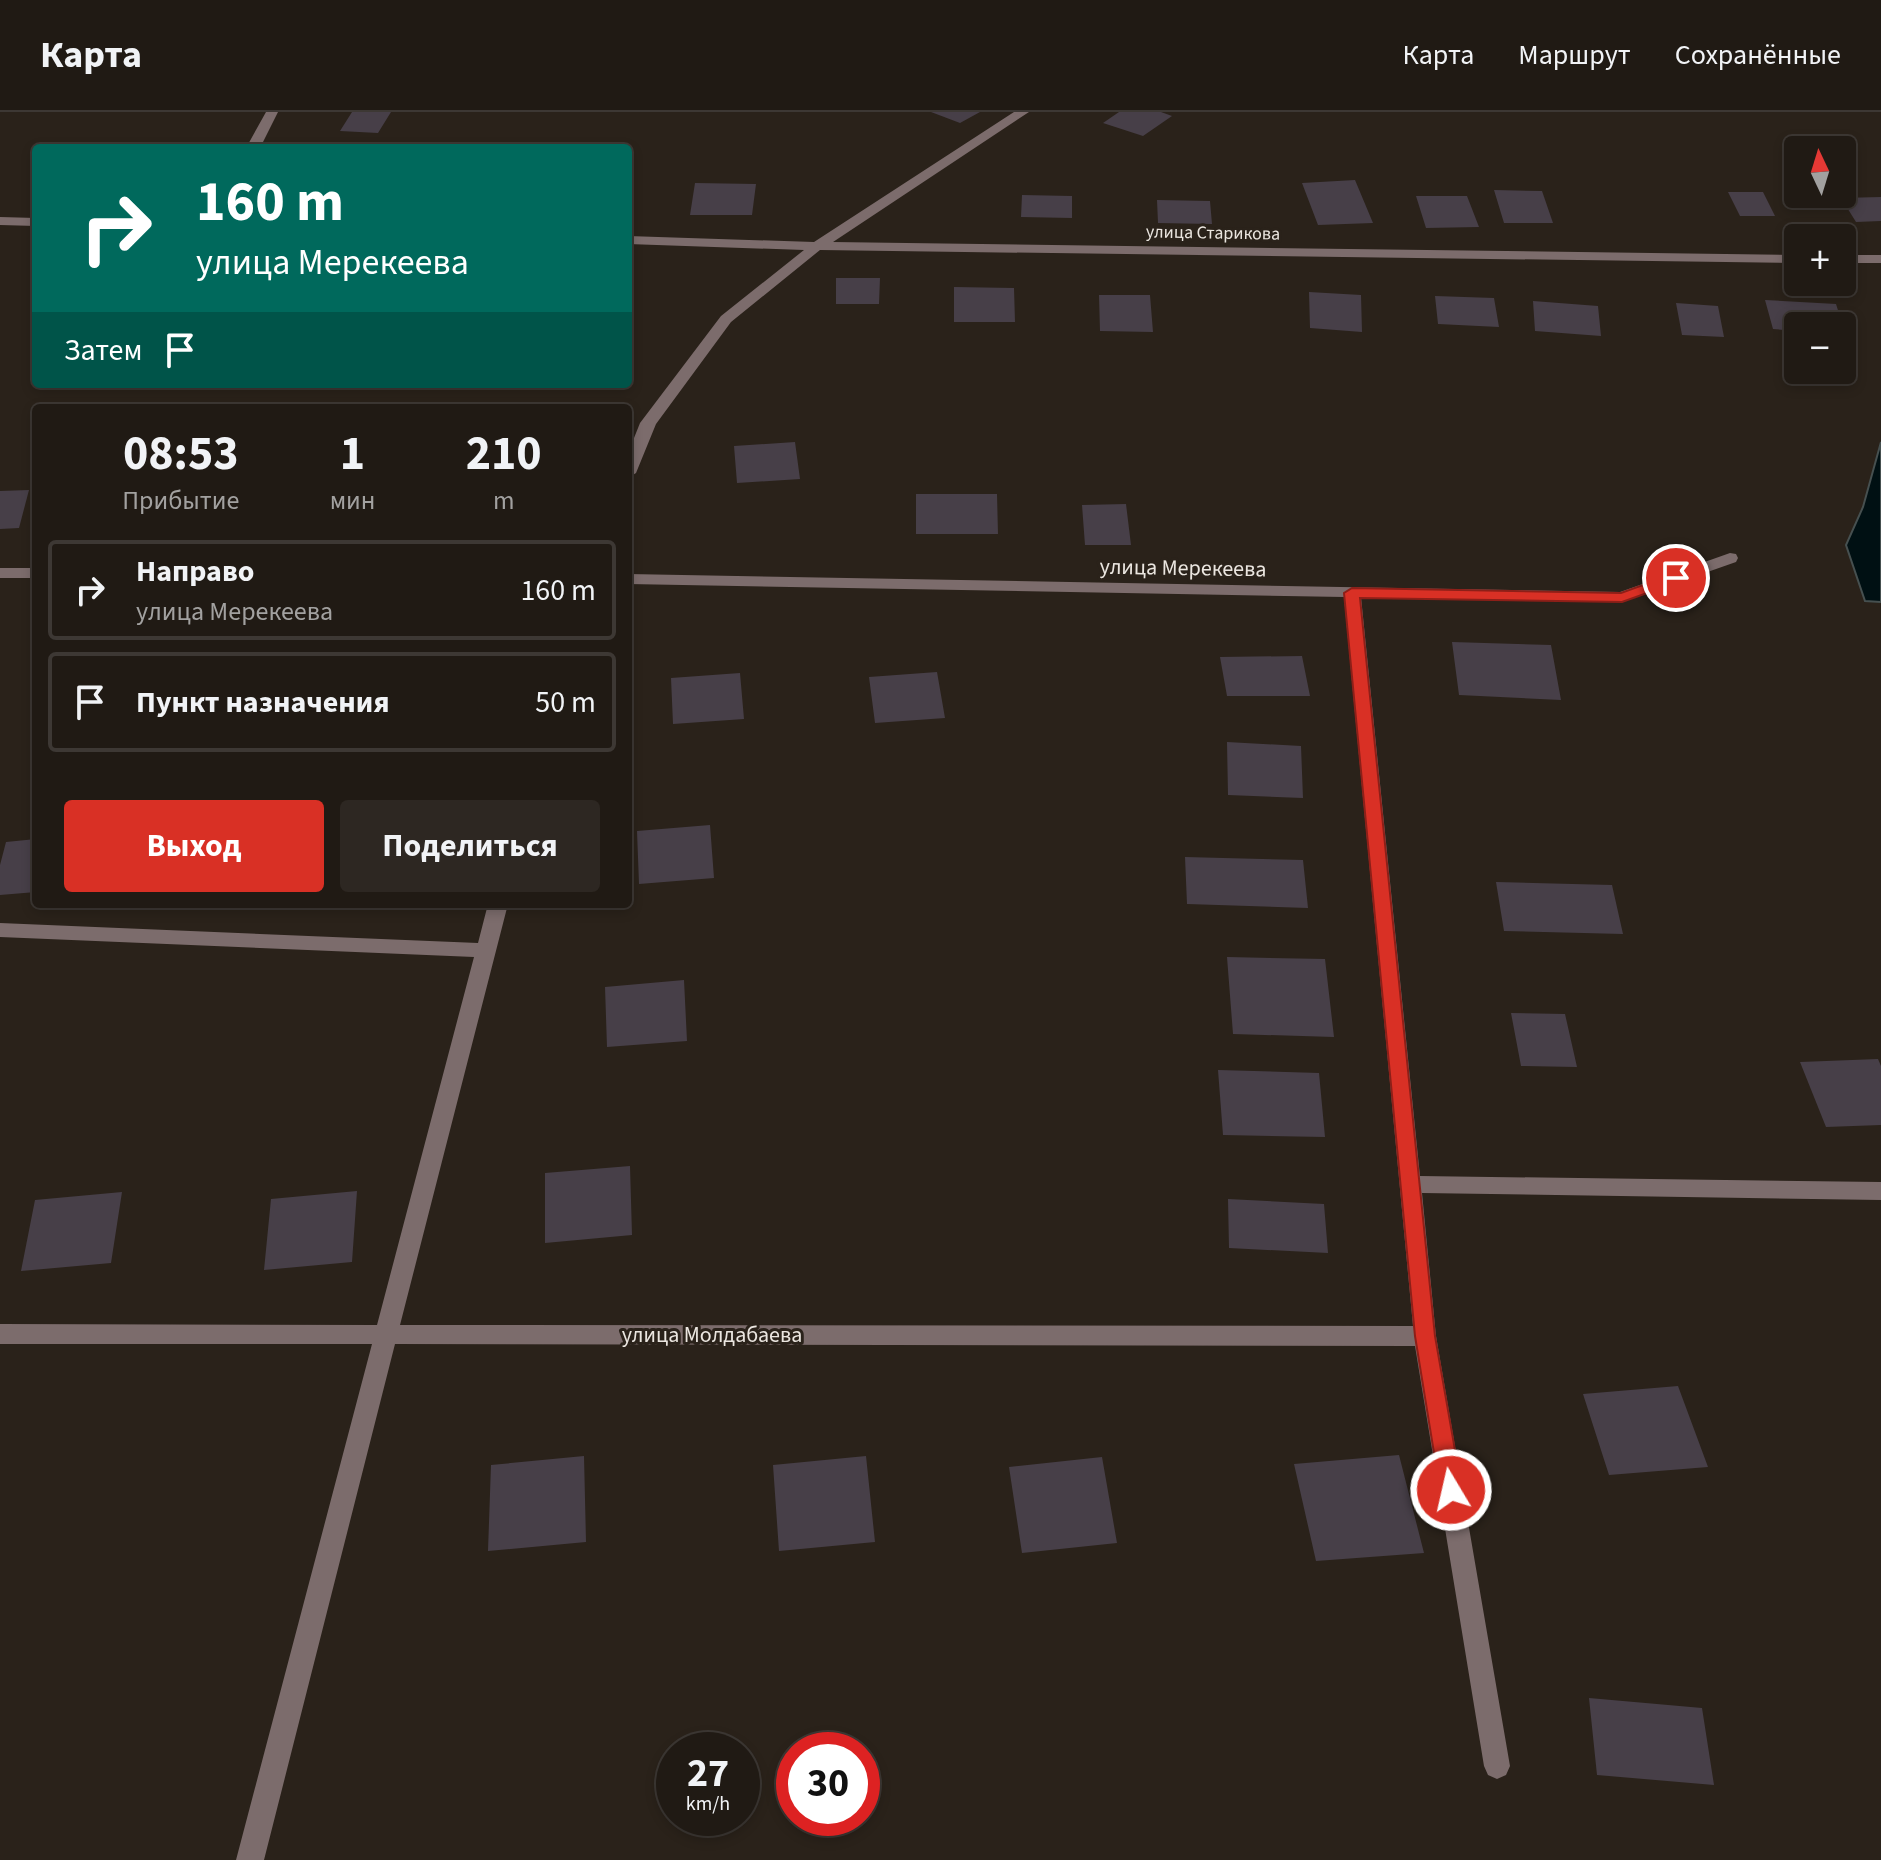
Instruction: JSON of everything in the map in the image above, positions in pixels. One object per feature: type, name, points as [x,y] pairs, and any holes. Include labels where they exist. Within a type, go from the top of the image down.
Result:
[{"type":"street","points":[[255,144],[272,112]]},
{"type":"street","points":[[632,463],[648,423],[726,319],[817,246],[1023,112]]},
{"type":"street","points":[[0,221],[32,222]]},
{"type":"street","name":"улица Старикова","points":[[632,240],[817,246],[1784,259]]},
{"type":"street","points":[[1856,259],[1881,259]]},
{"type":"street","name":"улица Мерекеева","points":[[632,579],[1622,597],[1730,558]]},
{"type":"street","points":[[0,573],[32,573]]},
{"type":"street","points":[[1352,593],[1425,1336],[1497,1766]]},
{"type":"street","points":[[250,1860],[497,908]]},
{"type":"street","points":[[0,930],[486,950]]},
{"type":"street","points":[[1409,1184],[1881,1191]]},
{"type":"street","name":"улица Молдабаева","points":[[0,1334],[1425,1336]]},
{"type":"shaded area","points":[[1881,442],[1881,602],[1865,601],[1846,545],[1863,507]]},
{"type":"building","points":[[352,112],[391,112],[378,133],[340,131]]},
{"type":"building","points":[[931,112],[980,112],[960,123]]},
{"type":"building","points":[[1119,112],[1161,112],[1172,116],[1143,136],[1103,123]]},
{"type":"building","points":[[153,142],[208,142],[207,144]]},
{"type":"building","points":[[1355,180],[1373,223],[1318,225],[1302,183]]},
{"type":"building","points":[[695,183],[756,184],[752,215],[690,215]]},
{"type":"building","points":[[1494,190],[1542,191],[1553,223],[1504,223]]},
{"type":"building","points":[[1728,192],[1763,192],[1775,216],[1740,216]]},
{"type":"building","points":[[1022,195],[1072,196],[1072,218],[1021,217]]},
{"type":"building","points":[[1416,196],[1467,196],[1479,227],[1426,228]]},
{"type":"building","points":[[1881,197],[1881,221],[1856,222],[1847,208],[1856,208],[1856,198]]},
{"type":"building","points":[[1157,200],[1210,201],[1212,224],[1158,223]]},
{"type":"building","points":[[836,278],[880,278],[879,304],[836,304]]},
{"type":"building","points":[[954,287],[1014,288],[1015,322],[954,322]]},
{"type":"building","points":[[1309,292],[1361,295],[1362,332],[1310,328]]},
{"type":"building","points":[[1099,295],[1150,295],[1153,332],[1100,331]]},
{"type":"building","points":[[1435,296],[1494,298],[1499,327],[1438,324]]},
{"type":"building","points":[[1765,300],[1836,304],[1839,312],[1784,312],[1784,330],[1773,329]]},
{"type":"building","points":[[1533,301],[1598,306],[1601,336],[1535,331]]},
{"type":"building","points":[[1676,303],[1718,306],[1724,337],[1682,335]]},
{"type":"building","points":[[795,442],[800,479],[737,483],[734,446]]},
{"type":"building","points":[[29,490],[19,528],[0,529],[0,491]]},
{"type":"building","points":[[916,494],[997,494],[998,534],[916,534]]},
{"type":"building","points":[[1126,504],[1131,545],[1085,545],[1082,505]]},
{"type":"building","points":[[1452,642],[1551,645],[1561,700],[1459,695]]},
{"type":"building","points":[[1302,656],[1310,696],[1227,696],[1220,657]]},
{"type":"building","points":[[937,672],[945,718],[875,723],[869,677]]},
{"type":"building","points":[[740,673],[744,719],[673,724],[671,678]]},
{"type":"building","points":[[1227,742],[1301,746],[1303,798],[1228,795]]},
{"type":"building","points":[[710,825],[714,878],[639,884],[637,831]]},
{"type":"building","points":[[32,839],[32,892],[0,895],[0,865],[6,842]]},
{"type":"building","points":[[1185,857],[1303,860],[1308,908],[1187,904]]},
{"type":"building","points":[[1496,882],[1612,885],[1623,934],[1504,931]]},
{"type":"building","points":[[1227,957],[1325,959],[1334,1037],[1233,1034]]},
{"type":"building","points":[[684,980],[687,1041],[607,1047],[605,987]]},
{"type":"building","points":[[1511,1013],[1565,1014],[1577,1067],[1521,1066]]},
{"type":"building","points":[[1878,1059],[1881,1066],[1881,1125],[1826,1127],[1800,1062]]},
{"type":"building","points":[[1218,1070],[1319,1073],[1325,1137],[1223,1135]]},
{"type":"building","points":[[630,1166],[632,1235],[545,1243],[545,1173]]},
{"type":"building","points":[[357,1191],[352,1262],[264,1270],[271,1199]]},
{"type":"building","points":[[122,1192],[111,1263],[21,1271],[35,1200]]},
{"type":"building","points":[[1228,1199],[1324,1204],[1328,1253],[1229,1248]]},
{"type":"building","points":[[1678,1386],[1708,1467],[1609,1475],[1583,1394]]},
{"type":"building","points":[[1399,1455],[1424,1553],[1316,1561],[1294,1464]]},
{"type":"building","points":[[584,1456],[586,1542],[488,1551],[491,1465]]},
{"type":"building","points":[[866,1456],[875,1542],[779,1551],[773,1465]]},
{"type":"building","points":[[1102,1457],[1117,1543],[1022,1553],[1009,1467]]},
{"type":"building","points":[[1589,1698],[1702,1708],[1714,1785],[1597,1775]]},
{"type":"route","points":[[1451,1490],[1425,1336],[1352,593],[1622,597],[1676,578]]}]
